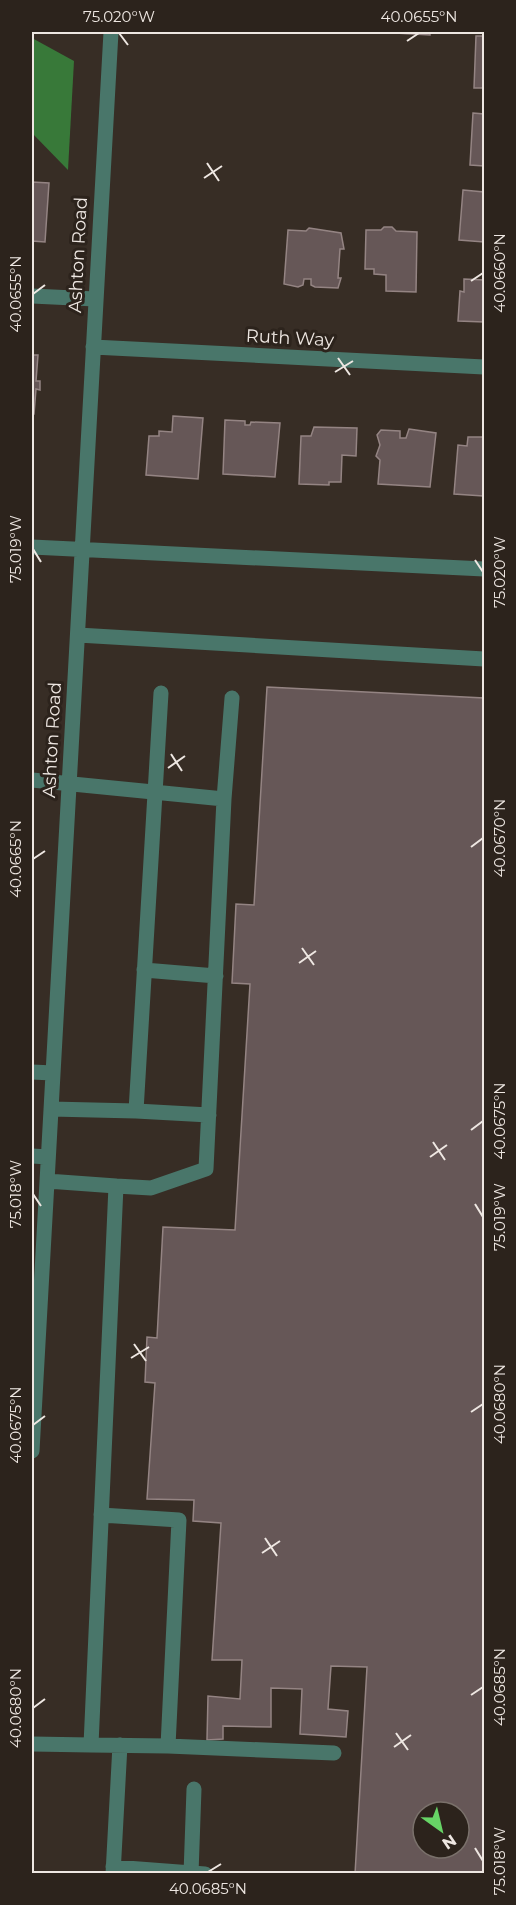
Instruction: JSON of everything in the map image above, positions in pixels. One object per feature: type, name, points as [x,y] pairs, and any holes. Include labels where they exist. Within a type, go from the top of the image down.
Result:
[{"type":"street","name":"Ashton Road","points":[[32,1451],[111,32]]},
{"type":"street","points":[[32,296],[95,299]]},
{"type":"street","name":"Ruth Way","points":[[93,347],[484,367]]},
{"type":"street","points":[[32,547],[484,569]]},
{"type":"street","points":[[78,635],[484,659]]},
{"type":"street","points":[[136,1111],[161,693]]},
{"type":"street","points":[[47,1181],[151,1188],[206,1169],[224,799],[232,698]]},
{"type":"street","points":[[32,780],[224,799]]},
{"type":"street","points":[[144,970],[216,976]]},
{"type":"street","points":[[32,1072],[53,1074]]},
{"type":"street","points":[[51,1109],[208,1115]]},
{"type":"street","points":[[32,1156],[48,1156]]},
{"type":"street","points":[[91,1745],[116,1186]]},
{"type":"street","points":[[101,1515],[179,1520],[168,1746]]},
{"type":"street","points":[[32,1744],[168,1746],[334,1753]]},
{"type":"street","points":[[120,1745],[113,1870],[196,1873],[194,1789]]},
{"type":"green space","points":[[32,38],[74,61],[68,170],[32,133]]},
{"type":"building","points":[[377,32],[430,32],[430,35]]},
{"type":"building","points":[[476,36],[484,36],[484,88],[474,88]]},
{"type":"building","points":[[473,113],[484,114],[484,166],[470,165]]},
{"type":"building","points":[[32,182],[49,183],[45,242],[32,241]]},
{"type":"building","points":[[463,190],[484,192],[484,242],[459,240]]},
{"type":"building","points":[[384,227],[392,227],[396,231],[417,232],[416,292],[386,291],[386,275],[374,274],[374,269],[365,269],[366,230],[381,230]]},
{"type":"building","points":[[309,228],[341,233],[344,249],[340,249],[338,278],[341,278],[338,288],[315,287],[311,285],[311,279],[304,279],[303,285],[298,287],[284,284],[288,230],[306,231]]},
{"type":"building","points":[[464,279],[484,280],[484,322],[458,321],[460,291],[464,292]]},
{"type":"building","points":[[32,355],[38,355],[36,381],[40,381],[40,390],[36,389],[34,414],[32,414]]},
{"type":"building","points":[[173,416],[203,418],[198,479],[146,475],[149,436],[159,436],[159,431],[172,432]]},
{"type":"building","points":[[225,420],[245,421],[245,425],[250,425],[251,422],[280,423],[275,477],[223,474]]},
{"type":"building","points":[[314,427],[357,428],[356,456],[342,455],[341,482],[329,482],[329,485],[299,484],[301,436],[311,436]]},
{"type":"building","points":[[409,429],[436,433],[430,487],[378,484],[380,460],[376,456],[380,445],[377,435],[381,430],[400,431],[400,438],[406,438]]},
{"type":"building","points":[[468,437],[484,437],[483,496],[454,494],[458,445],[467,446]]},
{"type":"building","points":[[267,687],[484,698],[484,1874],[355,1874],[367,1667],[331,1666],[328,1709],[348,1711],[346,1737],[300,1734],[302,1689],[271,1688],[271,1727],[223,1726],[223,1739],[207,1740],[208,1696],[240,1699],[242,1660],[212,1660],[221,1523],[193,1521],[194,1500],[147,1499],[155,1383],[145,1382],[147,1337],[157,1338],[163,1227],[235,1230],[250,984],[232,983],[236,904],[254,905]]}]
